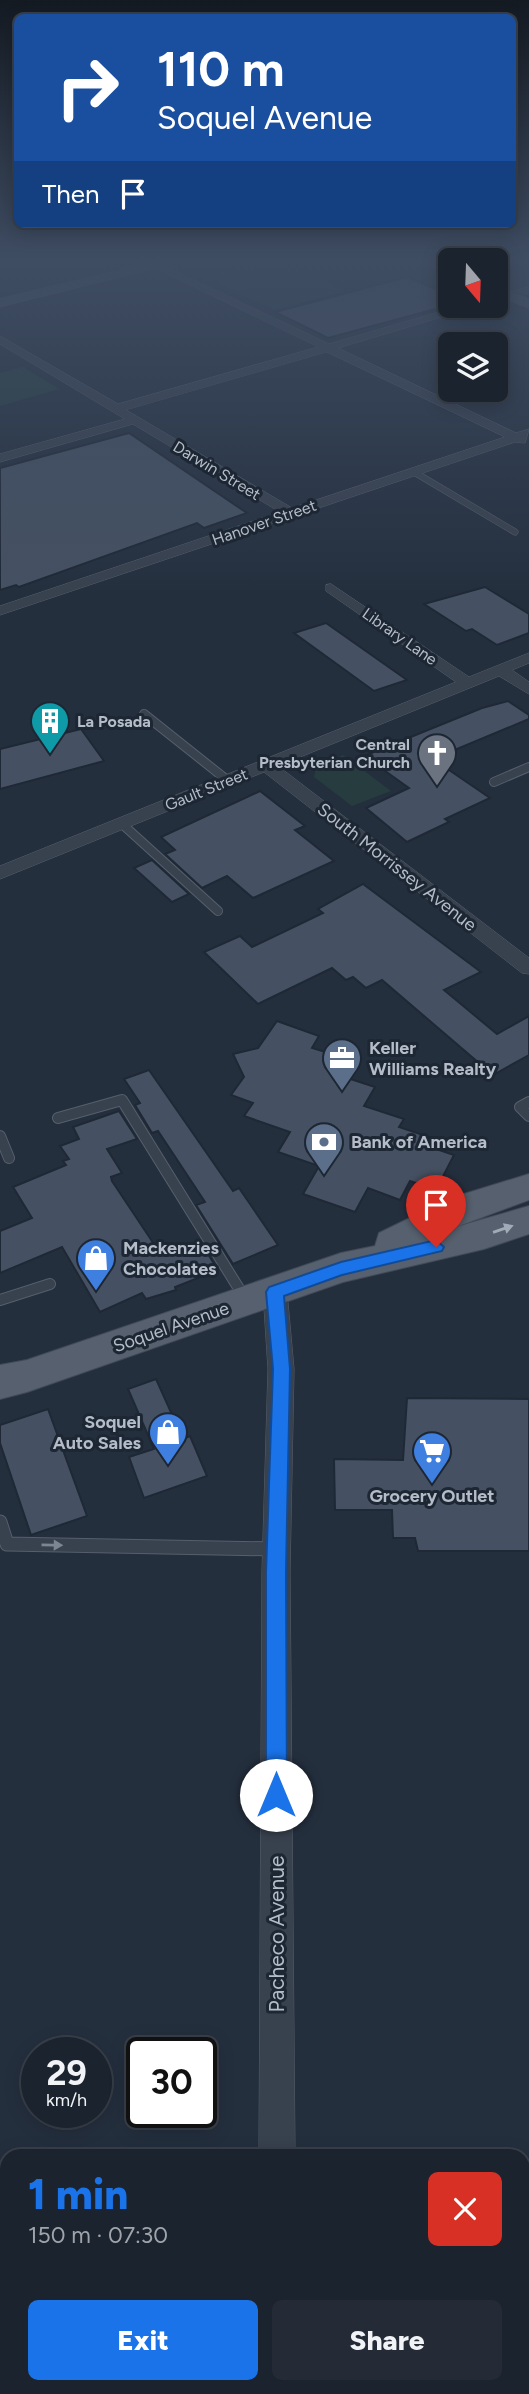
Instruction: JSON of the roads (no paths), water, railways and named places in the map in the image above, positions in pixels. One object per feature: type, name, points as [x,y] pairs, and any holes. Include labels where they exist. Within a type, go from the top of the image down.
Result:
[{"type":"main road","name":"Soquel Avenue","points":[[0,1382],[261,1297],[341,1268],[463,1208],[529,1187]]},
{"type":"main road","name":"Soquel Avenue","points":[[341,1268],[484,1236],[529,1220]]},
{"type":"street","name":"Darwin Street","points":[[52,371],[290,513]]},
{"type":"street","points":[[115,409],[249,371]]},
{"type":"street","points":[[375,371],[522,435],[529,444]]},
{"type":"street","points":[[0,458],[134,420]]},
{"type":"street","name":"Hanover Street","points":[[0,611],[522,435]]},
{"type":"street","name":"Library Lane","points":[[331,588],[468,683]]},
{"type":"street","name":"Gault Street","points":[[0,873],[529,658]]},
{"type":"street","points":[[501,670],[529,689]]},
{"type":"street","name":"South Morrissey Avenue","points":[[266,765],[529,968]]},
{"type":"street","name":"Pacheco Avenue","points":[[261,1297],[281,1369],[276,1549],[278,2149]]},
{"type":"lane","points":[[414,472],[514,532]]},
{"type":"lane","points":[[144,714],[227,780]]},
{"type":"lane","points":[[494,782],[529,767]]},
{"type":"lane","points":[[121,823],[182,875],[218,911]]},
{"type":"lane","points":[[58,1118],[122,1100],[261,1297]]},
{"type":"lane","points":[[529,1102],[520,1107],[529,1116]]},
{"type":"lane","points":[[0,1136],[9,1158]]},
{"type":"lane","points":[[0,1300],[50,1284]]},
{"type":"lane","points":[[0,1522],[7,1544],[276,1549]]},
{"type":"place","name":"La Posada","points":[[50,755]]},
{"type":"place","name":"Central Presbyterian Church","points":[[437,787]]},
{"type":"place","name":"Keller Williams Realty","points":[[342,1092]]},
{"type":"place","name":"Bank of America","points":[[324,1176]]},
{"type":"place","name":"Mackenzies Chocolates","points":[[96,1292]]},
{"type":"place","name":"Soquel Auto Sales","points":[[168,1466]]},
{"type":"place","name":"Grocery Outlet","points":[[432,1485]]}]
